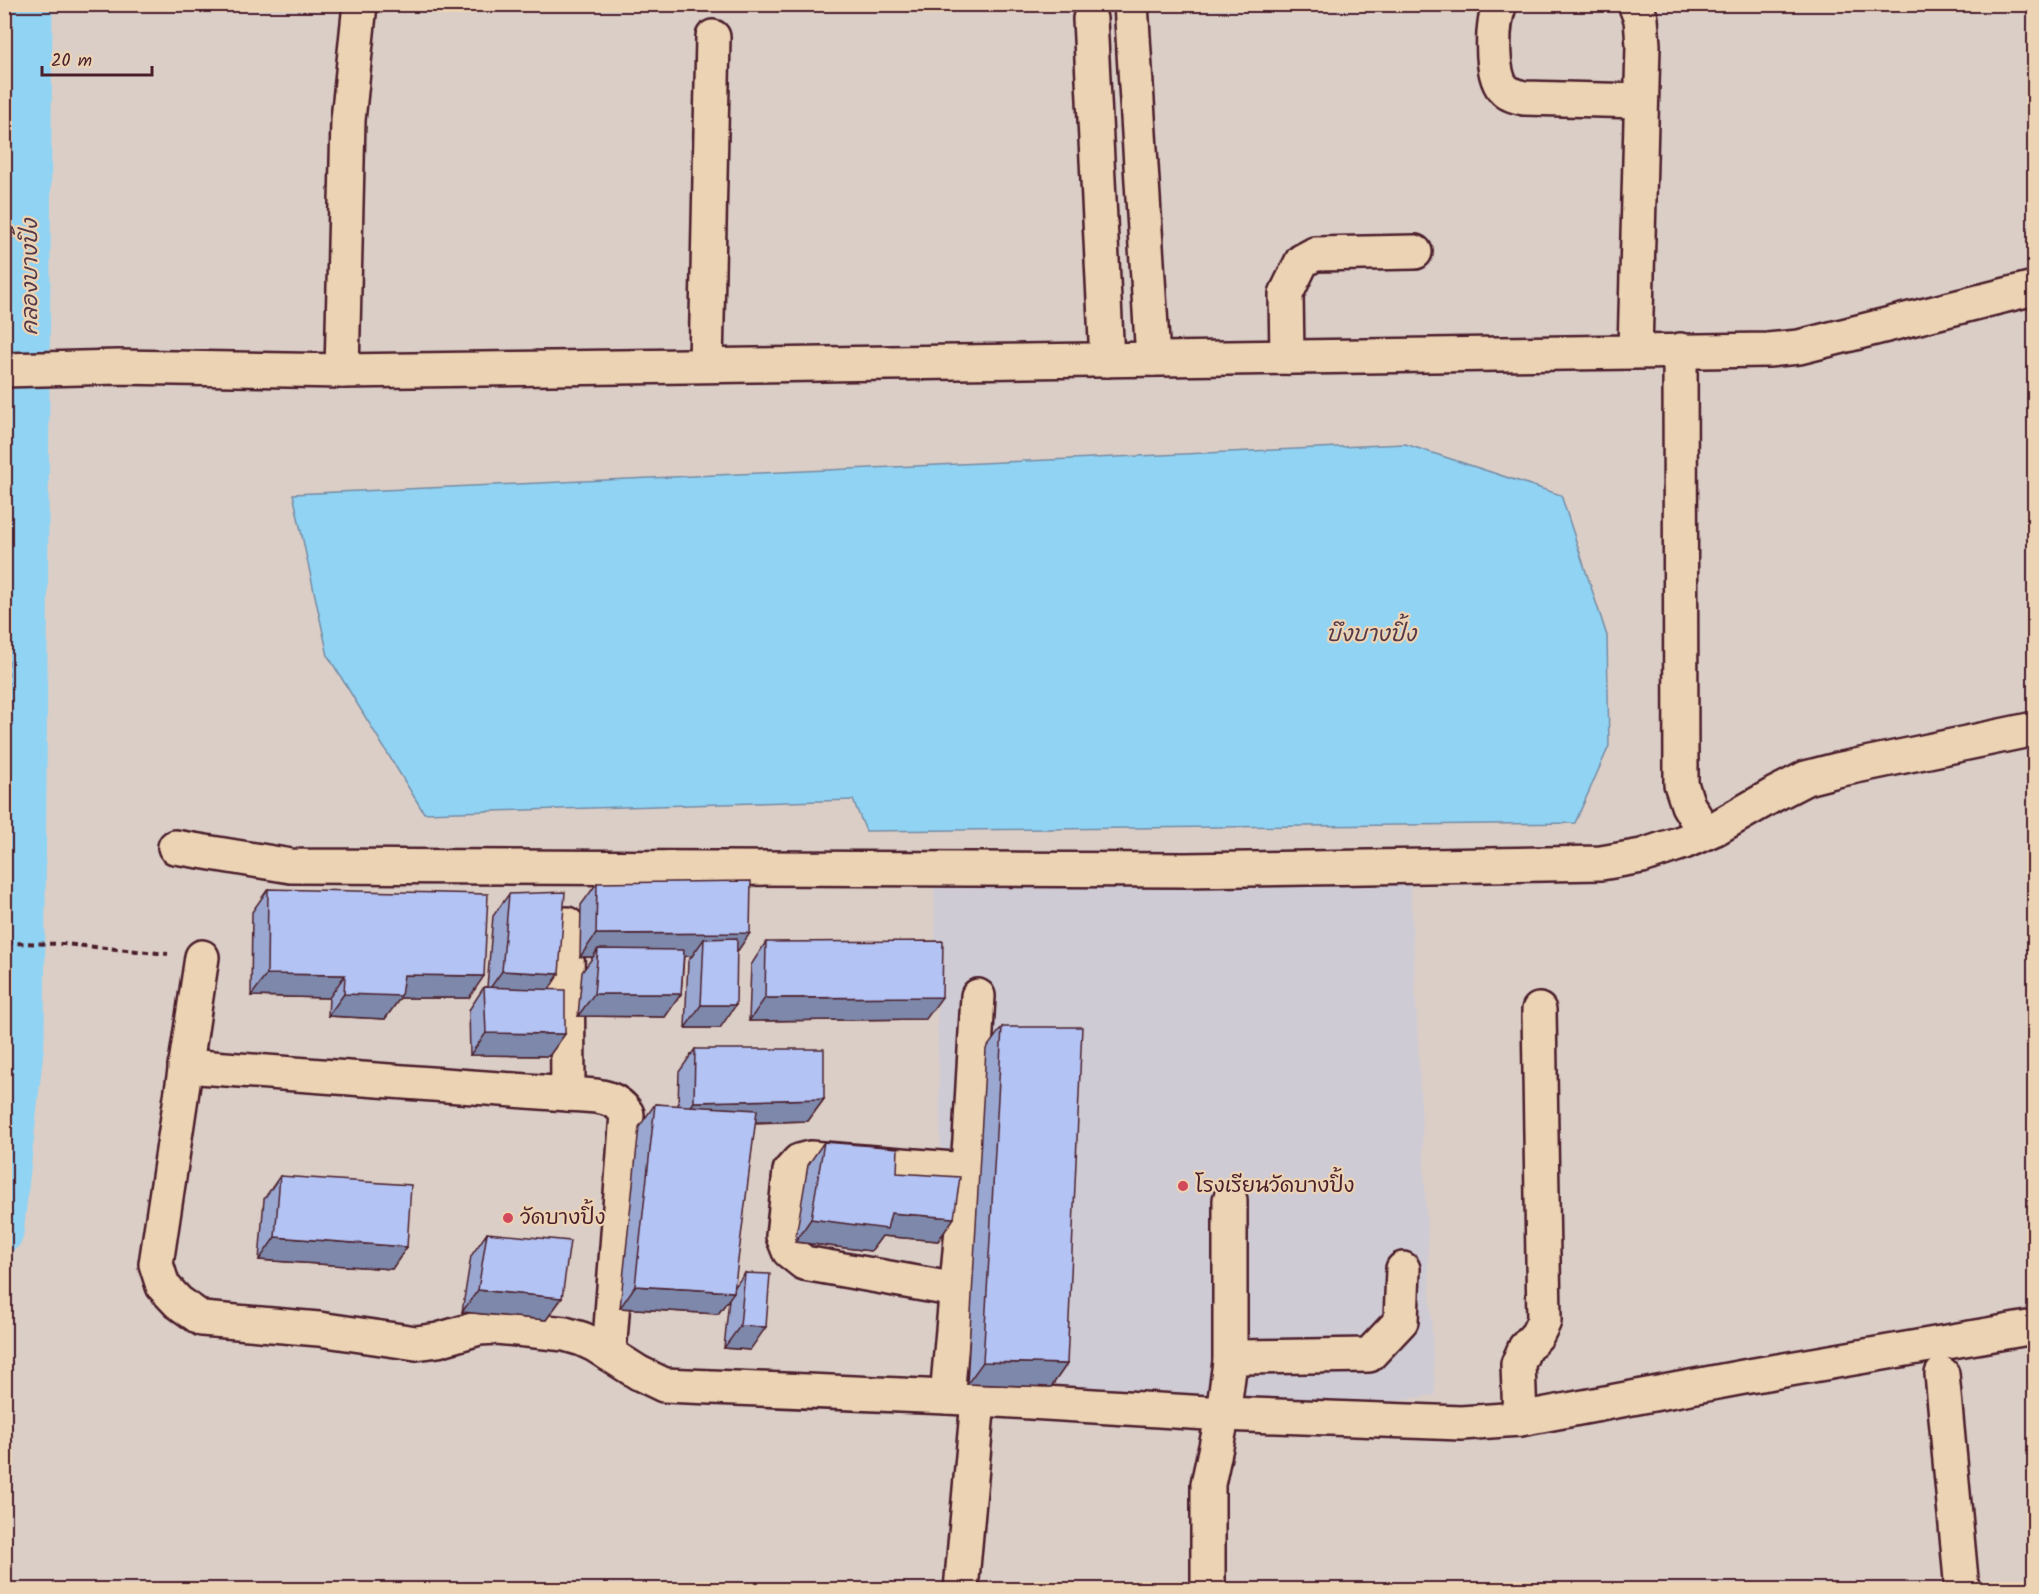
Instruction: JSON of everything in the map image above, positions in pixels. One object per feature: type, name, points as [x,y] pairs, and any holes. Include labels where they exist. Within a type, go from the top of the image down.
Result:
[{"type":"street","points":[[342,371],[348,120],[360,4]]},
{"type":"street","points":[[1131,4],[1153,359]]},
{"type":"street","points":[[1500,4],[1494,25],[1496,76],[1502,87],[1510,94],[1524,98],[1641,101]]},
{"type":"street","points":[[1635,351],[1643,45],[1639,9]]},
{"type":"street","points":[[1090,19],[1107,360]]},
{"type":"street","points":[[706,365],[713,37]]},
{"type":"street","points":[[1287,357],[1286,294],[1302,261],[1315,254],[1415,252]]},
{"type":"street","points":[[4,370],[118,367],[342,371],[1768,350],[1799,347],[2034,288]]},
{"type":"street","points":[[1680,350],[1681,784],[1688,805],[1704,832]]},
{"type":"street","points":[[175,848],[291,866],[1186,870],[1601,863],[1642,856],[1684,842],[1806,778],[2034,729]]},
{"type":"street","points":[[567,924],[568,1094]]},
{"type":"street","points":[[202,957],[156,1264],[163,1286],[178,1302],[201,1319],[319,1329],[416,1343],[438,1340],[479,1328],[497,1327],[565,1334],[582,1339],[664,1385],[1223,1414],[1461,1423],[1520,1419],[1772,1372],[2034,1327]]},
{"type":"street","points":[[961,1590],[963,1399],[957,1290],[978,996]]},
{"type":"street","points":[[1520,1419],[1518,1364],[1525,1348],[1537,1335],[1544,1321],[1539,1010]]},
{"type":"street","points":[[184,1065],[608,1097],[621,1103],[627,1114],[609,1354]]},
{"type":"street","points":[[957,1290],[804,1263],[789,1251],[783,1236],[790,1171],[799,1161],[810,1158],[967,1170]]},
{"type":"street","points":[[1208,1590],[1208,1484],[1223,1414],[1230,1362],[1230,1200]]},
{"type":"street","points":[[1230,1362],[1239,1357],[1369,1355],[1401,1321],[1403,1269]]},
{"type":"street","points":[[1942,1374],[1962,1590]]},
{"type":"path","points":[[4,587],[7,607],[7,943],[4,978]]},
{"type":"path","points":[[7,943],[64,944],[202,957]]},
{"type":"shaded area","name":"โรงเรียนวัดบางปิ้ง","points":[[1409,857],[1435,1395],[1292,1416],[947,1397],[934,886]]},
{"type":"water","name":"บึงบางปิ้ง","points":[[1405,444],[1561,495],[1607,636],[1609,746],[1575,823],[866,831],[853,800],[424,813],[328,656],[293,494]]},
{"type":"building","points":[[751,881],[750,933],[596,934],[597,883]]},
{"type":"building","points":[[268,889],[488,894],[484,976],[404,975],[401,996],[344,994],[345,975],[267,974]]},
{"type":"building","points":[[565,892],[559,974],[502,971],[509,894]]},
{"type":"building","points":[[737,938],[736,1005],[701,1005],[704,939]]},
{"type":"building","points":[[943,941],[942,997],[765,998],[766,942]]},
{"type":"building","points":[[598,949],[684,950],[681,994],[594,994]]},
{"type":"building","points":[[484,987],[565,990],[565,1034],[486,1033]]},
{"type":"building","points":[[1002,1027],[1082,1027],[1067,1364],[983,1362]]},
{"type":"building","points":[[695,1049],[824,1049],[824,1099],[694,1102]]},
{"type":"building","points":[[655,1104],[757,1110],[734,1292],[635,1286]]},
{"type":"building","points":[[824,1142],[898,1148],[897,1173],[960,1177],[954,1218],[891,1213],[887,1229],[811,1219]]},
{"type":"building","points":[[280,1176],[411,1185],[407,1247],[275,1237]]},
{"type":"building","points":[[487,1233],[570,1241],[562,1298],[478,1290]]},
{"type":"building","points":[[745,1273],[770,1274],[766,1327],[740,1326]]},
{"type":"waterway","name":"คลองบางปิ้ง","points":[[4,1233],[25,1041],[33,4]]},
{"type":"place","name":"โรงเรียนวัดบางปิ้ง","points":[[1183,1186]]},
{"type":"place","name":"วัดบางปิ้ง","points":[[508,1218]]}]
